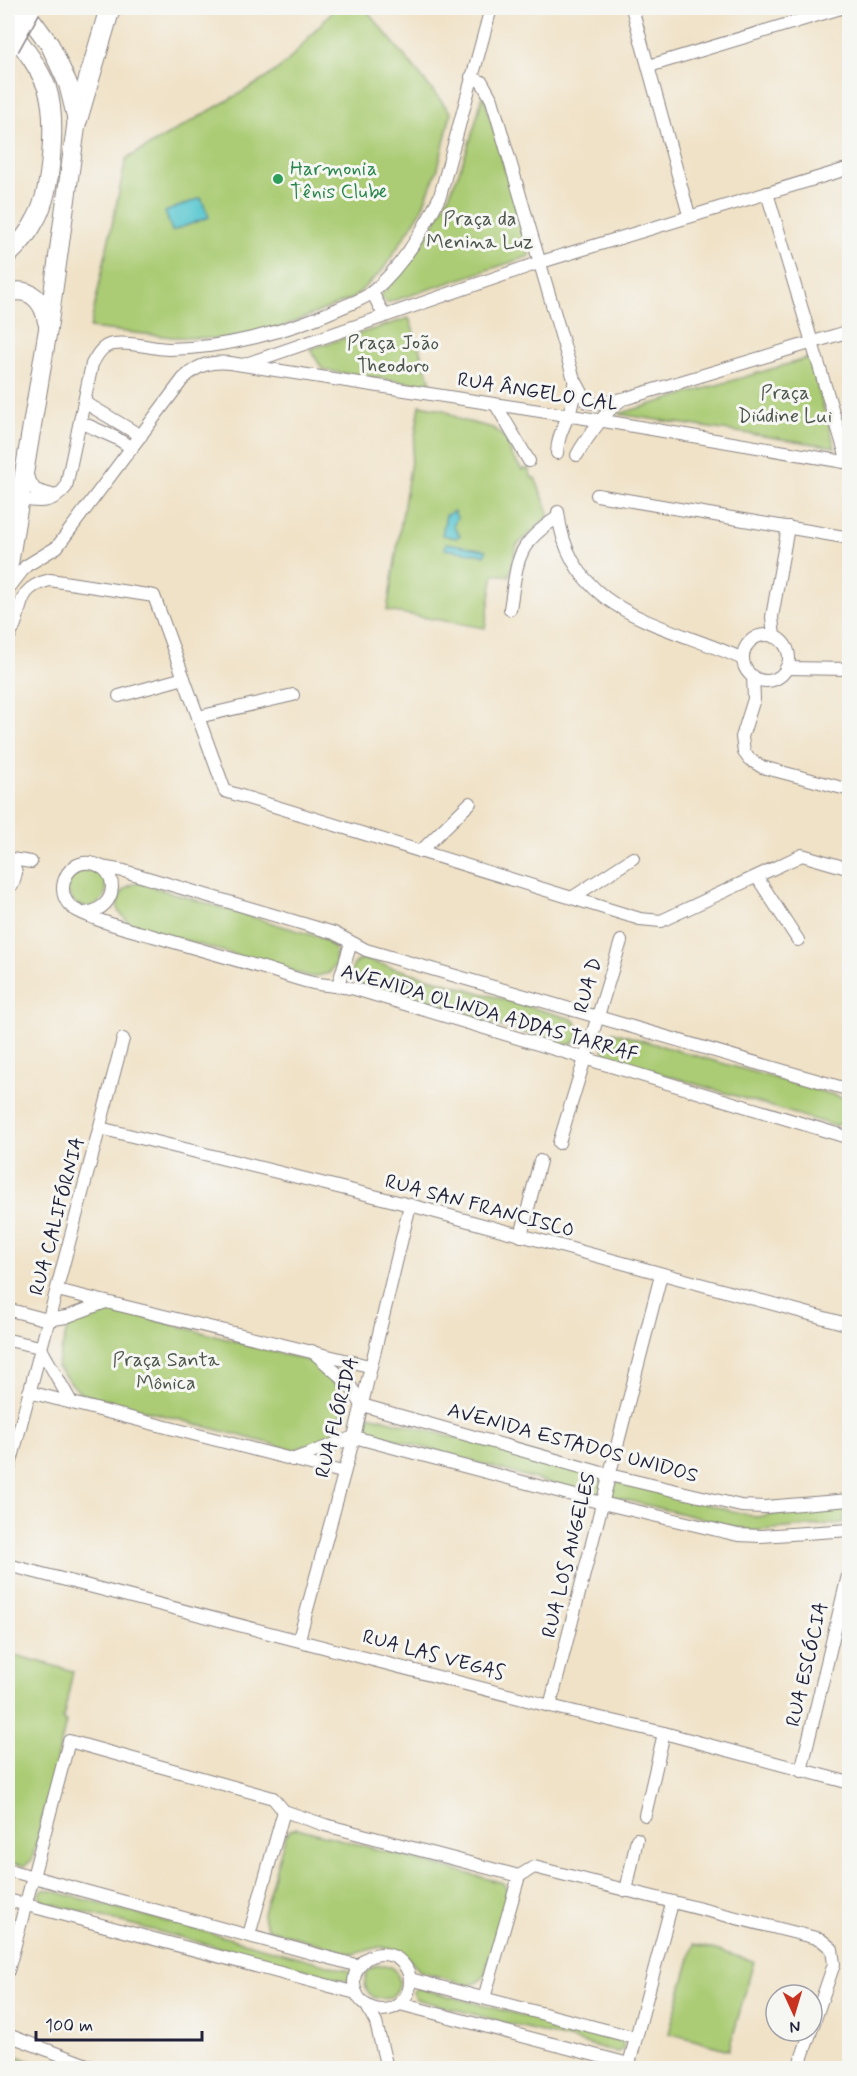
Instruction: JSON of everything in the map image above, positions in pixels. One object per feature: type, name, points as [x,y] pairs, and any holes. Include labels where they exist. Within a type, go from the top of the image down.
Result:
[{"type":"highway","points":[[8,13],[11,8]]},
{"type":"highway","points":[[8,46],[29,8]]},
{"type":"main road","points":[[23,8],[50,45],[68,84],[77,120]]},
{"type":"main road","points":[[8,570],[15,519],[12,499],[25,473],[77,120],[110,8]]},
{"type":"main road","points":[[8,26],[31,56],[47,89],[53,124],[49,172],[37,218],[8,255]]},
{"type":"main road","points":[[8,293],[26,292],[37,297],[45,309],[48,329]]},
{"type":"street","points":[[12,499],[44,502],[60,495],[66,487],[92,364],[98,352],[106,347],[114,344],[168,349],[244,340],[294,326],[333,311],[372,292],[412,244],[431,215],[447,173],[491,8]]},
{"type":"street","points":[[632,8],[689,215]]},
{"type":"street","points":[[649,66],[842,8]]},
{"type":"street","points":[[471,77],[482,82],[492,100],[573,376],[587,402],[597,404],[627,398],[849,331]]},
{"type":"street","points":[[242,365],[541,262],[849,168]]},
{"type":"street","points":[[767,193],[849,462]]},
{"type":"street","points":[[372,292],[384,315]]},
{"type":"street","points":[[50,576],[44,565],[183,379],[197,368],[219,362],[215,355],[217,344]]},
{"type":"street","points":[[191,347],[200,358],[197,368]]},
{"type":"street","name":"RUA ÂNGELO CAL","points":[[219,362],[604,421],[849,462]]},
{"type":"street","points":[[557,453],[559,436],[574,402],[573,376]]},
{"type":"street","points":[[577,455],[586,439],[604,421],[612,406],[627,398]]},
{"type":"street","points":[[84,402],[141,436]]},
{"type":"street","points":[[496,405],[529,461]]},
{"type":"street","points":[[80,422],[132,448]]},
{"type":"street","points":[[25,473],[35,490],[49,495],[60,495]]},
{"type":"street","points":[[597,495],[849,538]]},
{"type":"street","points":[[510,609],[520,552],[538,530],[558,515],[563,543],[570,558],[592,587],[618,606],[667,632],[744,654]]},
{"type":"street","points":[[768,636],[788,527]]},
{"type":"street","points":[[8,589],[26,566],[57,547]]},
{"type":"street","points":[[8,638],[14,628],[26,591],[50,576],[97,581],[102,586],[154,596],[225,791],[640,919],[661,921],[802,855],[849,869]]},
{"type":"street","points":[[768,680],[753,676],[746,669],[744,654],[752,640],[768,636],[785,645],[788,663],[779,676],[768,680],[754,699],[742,737],[744,752],[754,764],[762,767],[849,790]]},
{"type":"street","points":[[788,663],[849,669]]},
{"type":"street","points":[[753,676],[754,699]]},
{"type":"street","points":[[119,696],[184,678]]},
{"type":"street","points":[[198,717],[293,695]]},
{"type":"street","points":[[420,852],[470,803]]},
{"type":"street","points":[[573,897],[633,858]]},
{"type":"street","points":[[10,862],[30,865]]},
{"type":"street","points":[[10,862],[16,873],[14,883]]},
{"type":"street","points":[[90,863],[100,867],[108,875],[112,885],[111,896],[105,906],[96,912],[85,913],[74,909],[66,902],[62,890],[69,871],[79,865],[90,863]]},
{"type":"street","name":"AVENIDA OLINDA ADDAS TARRAF","points":[[100,867],[124,871],[334,933],[366,950],[849,1090]]},
{"type":"street","points":[[757,877],[798,940]]},
{"type":"street","name":"AVENIDA OLINDA ADDAS TARRAF","points":[[85,913],[111,924],[306,981],[338,985],[849,1138]]},
{"type":"street","name":"RUA D","points":[[559,1143],[621,941]]},
{"type":"street","points":[[338,985],[351,943]]},
{"type":"street","name":"RUA CALIFÓRNIA","points":[[8,1473],[123,1039]]},
{"type":"street","name":"RUA SAN FRANCISCO","points":[[100,1128],[410,1205],[849,1325]]},
{"type":"street","points":[[521,1236],[540,1161]]},
{"type":"street","name":"RUA FLÓRIDA","points":[[299,1639],[342,1472],[354,1437],[369,1366],[410,1205]]},
{"type":"street","name":"RUA LOS ANGELES","points":[[550,1706],[661,1275]]},
{"type":"street","points":[[57,1290],[369,1366]]},
{"type":"street","points":[[14,1311],[48,1320],[66,1317],[107,1302]]},
{"type":"street","points":[[8,1340],[40,1347],[71,1402]]},
{"type":"street","points":[[312,1351],[349,1384],[362,1405]]},
{"type":"street","points":[[29,1392],[342,1472]]},
{"type":"street","name":"AVENIDA ESTADOS UNIDOS","points":[[362,1405],[609,1475],[741,1506],[765,1507],[849,1500]]},
{"type":"street","points":[[292,1460],[334,1447],[354,1437],[602,1503],[738,1535],[761,1536],[849,1530]]},
{"type":"street","name":"RUA LAS VEGAS","points":[[8,1565],[550,1706],[664,1733],[849,1783]]},
{"type":"street","name":"RUA ESCÓCIA","points":[[801,1771],[849,1567]]},
{"type":"street","points":[[645,1815],[664,1733]]},
{"type":"street","points":[[8,1971],[69,1741],[273,1798],[284,1811],[325,1826],[519,1876]]},
{"type":"street","points":[[249,1935],[284,1811]]},
{"type":"street","points":[[626,1891],[637,1839]]},
{"type":"street","points":[[484,1998],[519,1876],[534,1867],[820,1939],[832,1948],[834,1964],[824,1994]]},
{"type":"street","points":[[8,1870],[359,1965]]},
{"type":"street","points":[[8,1900],[356,1993]]},
{"type":"street","points":[[367,2007],[384,2010],[400,2004],[628,2066],[672,1903]]},
{"type":"street","points":[[387,2068],[376,2023],[356,1993],[354,1984],[359,1965],[372,1956],[389,1955],[403,1964],[410,1979],[410,1988],[400,2004]]},
{"type":"street","points":[[410,1979],[636,2038]]},
{"type":"street","points":[[376,2023],[384,2010]]},
{"type":"street","points":[[8,2035],[95,2068]]},
{"type":"street","points":[[798,2068],[807,2043]]},
{"type":"green space","name":"Harmonia Tênis Clube","points":[[335,8],[365,8],[451,113],[438,168],[420,213],[382,271],[353,298],[277,329],[224,339],[172,337],[90,328],[126,159],[263,80],[287,62]]},
{"type":"green space","name":"Praça da Menina Luz","points":[[483,93],[530,256],[387,303],[380,296],[417,251],[446,202],[467,149]]},
{"type":"green space","name":"Praça João Theodoro","points":[[409,318],[432,386],[323,370],[310,349]]},
{"type":"green space","name":"Praça Diúdine Lui","points":[[809,358],[835,447],[618,414]]},
{"type":"green space","points":[[420,405],[444,410],[461,420],[493,428],[507,440],[511,454],[522,470],[528,468],[532,478],[535,478],[548,510],[548,517],[517,545],[509,576],[494,574],[485,628],[387,611]]},
{"type":"green space","points":[[87,869],[100,875],[106,888],[100,901],[87,907],[74,901],[68,888],[74,875]]},
{"type":"green space","points":[[139,883],[325,939],[335,949],[336,964],[329,973],[312,977],[131,925],[118,911],[118,901],[125,889]]},
{"type":"green space","points":[[362,959],[572,1019],[577,1024],[579,1036],[573,1043],[564,1045],[362,985],[355,979],[352,968]]},
{"type":"green space","points":[[613,1032],[844,1098],[849,1103],[849,1121],[835,1126],[610,1058],[606,1055],[602,1044],[603,1040]]},
{"type":"green space","name":"Praça Santa Mônica","points":[[108,1307],[320,1364],[346,1400],[335,1435],[294,1450],[80,1393],[57,1367],[69,1322]]},
{"type":"green space","points":[[369,1415],[605,1477],[599,1497],[365,1431]]},
{"type":"green space","points":[[612,1480],[756,1517],[849,1504],[843,1523],[752,1531],[610,1496]]},
{"type":"green space","points":[[8,1653],[73,1671],[63,1719],[66,1723],[32,1860],[24,1866],[8,1862]]},
{"type":"green space","points":[[297,1828],[503,1883],[507,1896],[484,1977],[469,1985],[420,1971],[407,1957],[394,1949],[380,1947],[353,1954],[268,1929],[263,1913],[285,1837],[290,1830]]},
{"type":"green space","points":[[45,1889],[351,1971],[352,1977],[347,1981],[42,1901],[39,1894]]},
{"type":"green space","points":[[694,1944],[754,1961],[729,2050],[669,2033]]},
{"type":"green space","points":[[382,1965],[394,1970],[399,1982],[394,1994],[382,1999],[370,1994],[365,1982],[370,1970]]},
{"type":"green space","points":[[418,1988],[622,2042],[624,2049],[617,2052],[416,1999],[413,1992]]},
{"type":"green space","points":[[8,2053],[49,2068],[8,2068]]},
{"type":"water","points":[[201,198],[209,217],[172,231],[165,212]]},
{"type":"water","points":[[454,511],[457,518],[453,526],[460,535],[456,538],[442,535],[446,515]]},
{"type":"water","points":[[446,543],[486,550],[485,555],[445,549]]},
{"type":"place","name":"Harmonia Tênis Clube","points":[[278,179]]}]
